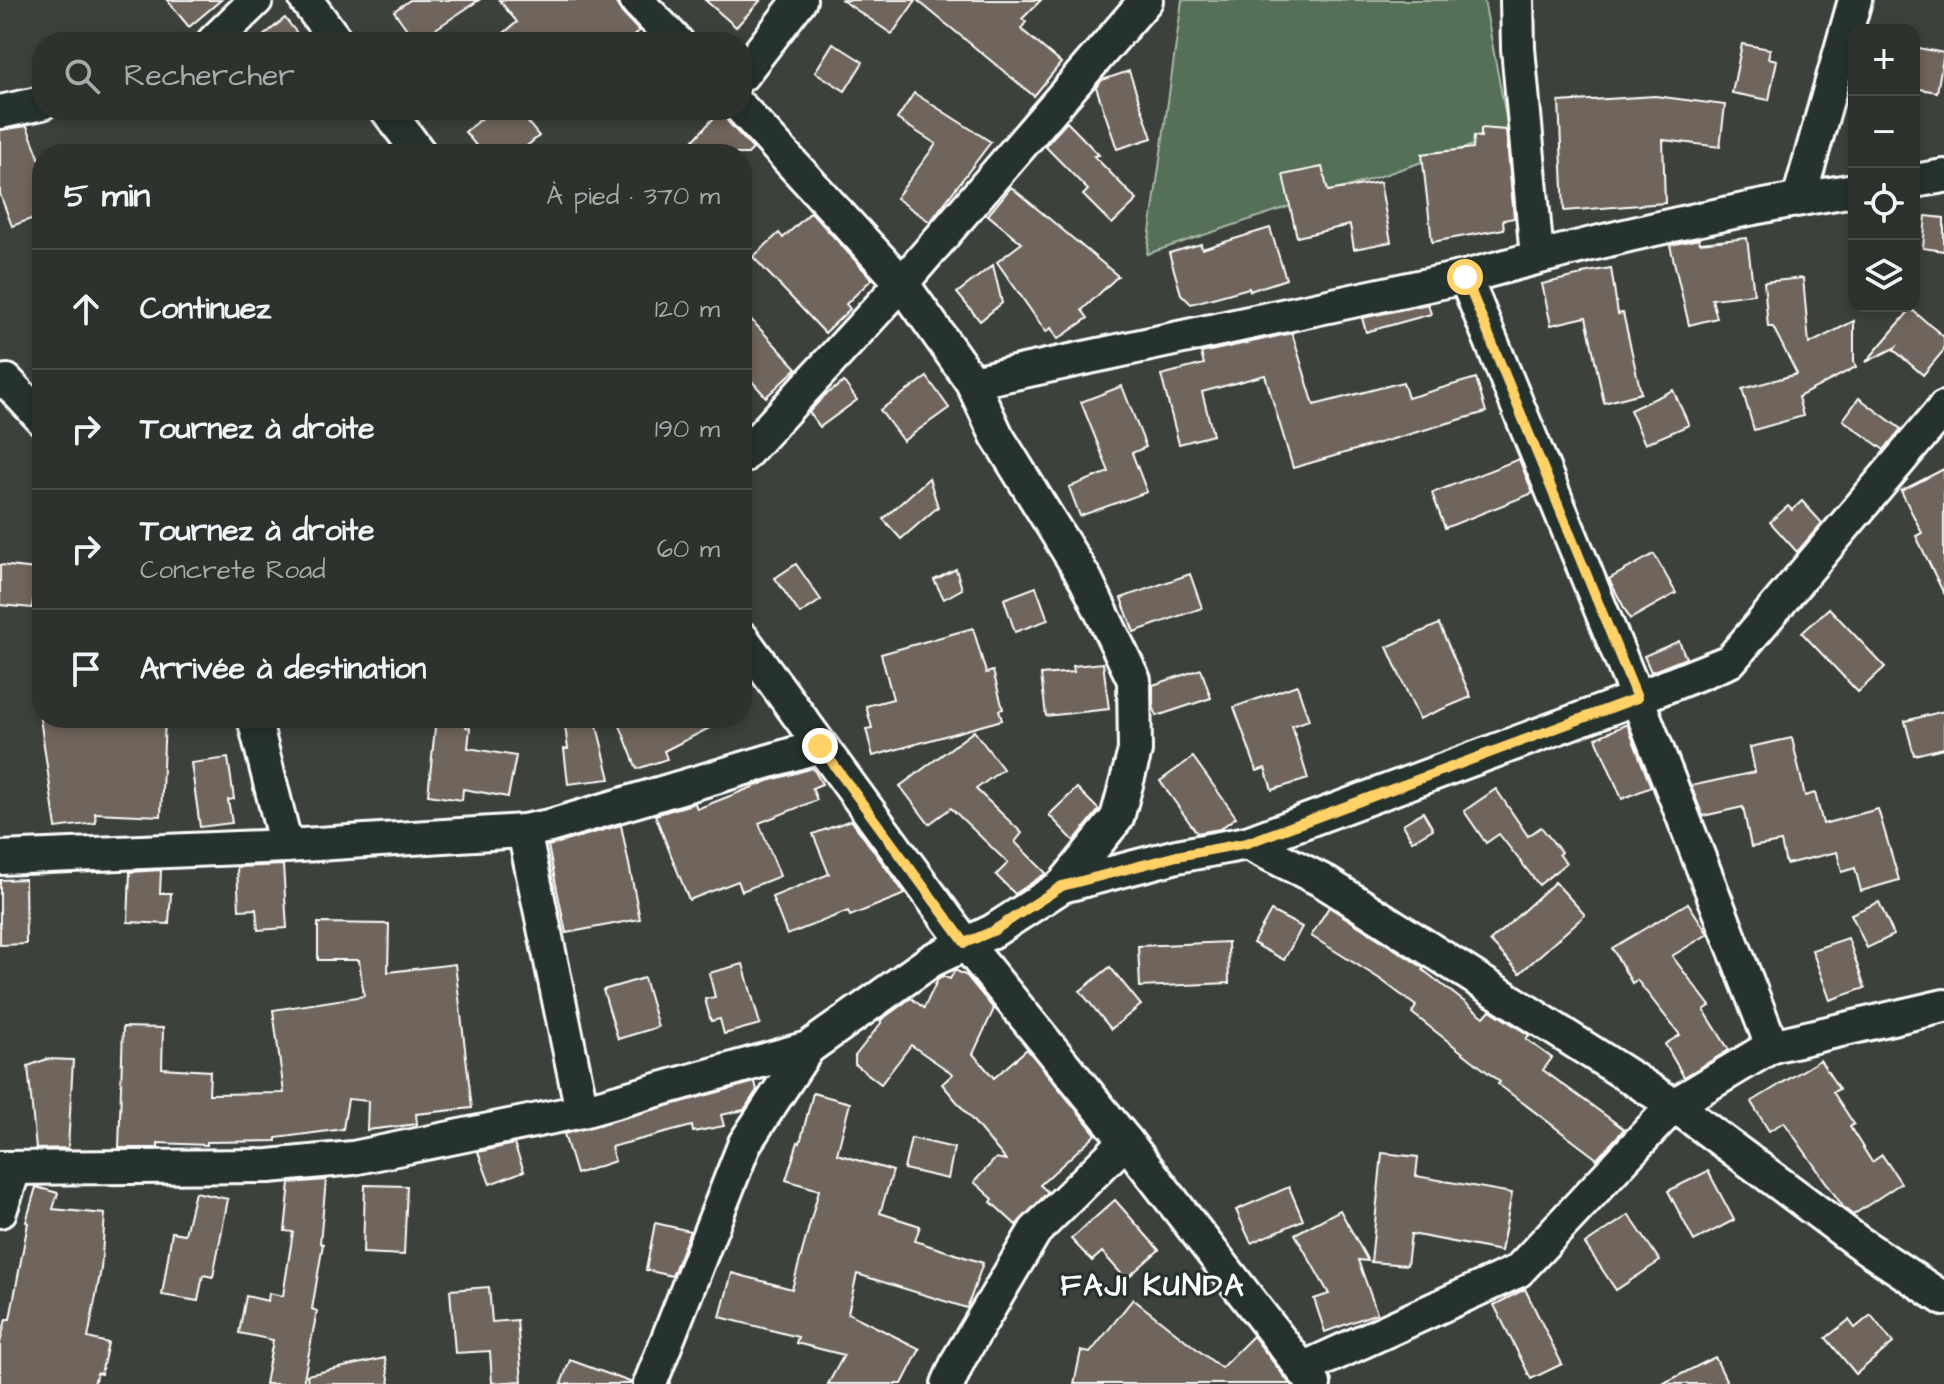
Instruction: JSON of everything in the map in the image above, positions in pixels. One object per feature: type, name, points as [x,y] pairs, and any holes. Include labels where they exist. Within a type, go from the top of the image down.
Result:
[{"type":"street","points":[[223,32],[256,0]]},
{"type":"street","points":[[306,0],[330,32]]},
{"type":"street","points":[[636,0],[667,32]]},
{"type":"street","points":[[752,62],[800,0]]},
{"type":"street","points":[[752,446],[902,283],[1146,0]]},
{"type":"street","points":[[1517,0],[1518,48],[1537,257]]},
{"type":"street","points":[[1799,199],[1855,0]]},
{"type":"street","points":[[0,112],[32,105]]},
{"type":"street","points":[[394,120],[412,144]]},
{"type":"street","points":[[0,1211],[7,1169],[269,1166],[353,1158],[582,1111],[808,1048],[932,960],[993,931],[1062,886],[1117,818],[1135,751],[1134,680],[1086,580],[997,436],[972,382],[902,283],[752,120]]},
{"type":"street","points":[[1920,180],[1944,176]]},
{"type":"street","points":[[972,382],[1465,277],[1537,257],[1799,199],[1848,191]]},
{"type":"street","points":[[1465,277],[1637,698],[1772,1046]]},
{"type":"street","points":[[2,377],[32,408]]},
{"type":"street","points":[[1062,886],[1177,856],[1247,843],[1730,661],[1944,408]]},
{"type":"street","points":[[752,652],[965,943],[1126,1141],[1308,1377],[1518,1271],[1674,1105],[1772,1046],[1944,1006]]},
{"type":"street","points":[[256,728],[286,846]]},
{"type":"street","points":[[0,858],[286,846],[524,831],[820,746]]},
{"type":"street","points":[[524,831],[582,1111]]},
{"type":"street","points":[[1247,843],[1323,881],[1674,1105],[1858,1242],[1944,1299]]},
{"type":"street","points":[[650,1384],[745,1143],[808,1048]]},
{"type":"street","points":[[948,1384],[959,1359],[1035,1231],[1126,1141]]},
{"type":"green space","points":[[1182,0],[1484,0],[1509,133],[1147,254]]},
{"type":"building","points":[[167,0],[221,0],[189,27]]},
{"type":"building","points":[[410,0],[479,0],[431,32],[409,32],[394,11]]},
{"type":"building","points":[[499,0],[614,0],[639,31],[505,32],[517,22]]},
{"type":"building","points":[[705,0],[761,0],[736,27]]},
{"type":"building","points":[[842,0],[916,0],[892,34]]},
{"type":"building","points":[[917,0],[1041,0],[1022,19],[1026,22],[1021,29],[1061,63],[1034,96]]},
{"type":"building","points":[[285,18],[296,32],[268,32]]},
{"type":"building","points":[[833,43],[863,62],[845,91],[815,72]]},
{"type":"building","points":[[1742,44],[1770,49],[1768,58],[1777,60],[1769,100],[1732,93]]},
{"type":"building","points":[[1920,48],[1944,53],[1937,92],[1920,89]]},
{"type":"building","points":[[1129,71],[1152,138],[1117,149],[1096,87],[1102,80]]},
{"type":"building","points":[[914,93],[991,142],[930,222],[896,198],[936,144],[897,119]]},
{"type":"building","points":[[1655,96],[1725,105],[1720,147],[1663,140],[1665,203],[1564,211],[1559,102]]},
{"type":"building","points":[[480,120],[526,120],[539,136],[529,144],[475,144],[465,132]]},
{"type":"building","points":[[712,120],[727,120],[748,144],[690,144]]},
{"type":"building","points":[[1067,122],[1099,155],[1094,156],[1137,200],[1112,224],[1083,195],[1088,190],[1045,146]]},
{"type":"building","points":[[27,126],[34,144],[32,219],[12,226],[0,194],[0,130]]},
{"type":"building","points":[[1481,128],[1506,130],[1514,218],[1503,220],[1504,229],[1432,242],[1422,154],[1473,148],[1474,136],[1481,137]]},
{"type":"building","points":[[1322,167],[1328,191],[1380,182],[1391,242],[1354,249],[1350,225],[1297,237],[1283,175]]},
{"type":"building","points":[[1011,187],[1118,276],[1082,310],[1088,318],[1058,339],[1051,328],[1046,332],[997,262],[1022,243],[988,215]]},
{"type":"building","points":[[811,212],[872,279],[846,304],[850,309],[825,333],[753,257],[779,233],[783,238]]},
{"type":"building","points":[[1926,216],[1944,218],[1944,251],[1923,248]]},
{"type":"building","points":[[1270,228],[1286,279],[1250,291],[1249,288],[1191,304],[1181,294],[1169,253],[1201,244],[1202,249]]},
{"type":"building","points":[[1747,238],[1754,294],[1712,299],[1717,318],[1689,325],[1670,245],[1699,239],[1700,243]]},
{"type":"building","points":[[993,265],[1002,303],[980,321],[957,293]]},
{"type":"building","points":[[1611,268],[1618,314],[1623,313],[1641,393],[1604,403],[1586,317],[1551,325],[1542,284]]},
{"type":"building","points":[[1803,278],[1809,344],[1854,321],[1856,367],[1798,397],[1803,416],[1754,430],[1742,389],[1797,374],[1773,327],[1768,327],[1764,282]]},
{"type":"building","points":[[1428,304],[1431,314],[1366,332],[1362,318]]},
{"type":"building","points":[[1908,312],[1915,312],[1944,337],[1944,350],[1923,375],[1894,350],[1896,347],[1866,362]]},
{"type":"building","points":[[752,321],[797,368],[766,397],[752,381]]},
{"type":"building","points":[[1292,333],[1314,405],[1403,382],[1408,398],[1476,378],[1486,412],[1293,468],[1265,375],[1202,392],[1213,435],[1179,444],[1161,375],[1204,364],[1201,353]]},
{"type":"building","points":[[927,377],[949,408],[903,441],[880,410]]},
{"type":"building","points":[[844,382],[857,400],[820,427],[809,412]]},
{"type":"building","points":[[1122,386],[1146,447],[1132,453],[1147,492],[1080,516],[1069,487],[1109,472],[1081,402]]},
{"type":"building","points":[[1673,390],[1689,425],[1645,444],[1630,410]]},
{"type":"building","points":[[1859,398],[1901,429],[1884,450],[1843,420]]},
{"type":"building","points":[[1519,459],[1533,493],[1445,528],[1432,493]]},
{"type":"building","points":[[1944,469],[1944,594],[1916,536],[1922,533],[1901,491]]},
{"type":"building","points":[[929,478],[938,507],[901,539],[883,519]]},
{"type":"building","points":[[1802,501],[1822,523],[1797,552],[1770,522],[1788,506],[1792,510]]},
{"type":"building","points":[[1654,554],[1676,593],[1630,619],[1609,579]]},
{"type":"building","points":[[796,564],[821,600],[800,614],[775,578]]},
{"type":"building","points":[[0,565],[32,569],[32,608],[0,605]]},
{"type":"building","points":[[956,569],[962,589],[944,599],[934,580]]},
{"type":"building","points":[[1190,574],[1202,608],[1134,632],[1121,598]]},
{"type":"building","points":[[1036,587],[1048,620],[1015,632],[1004,599]]},
{"type":"building","points":[[1829,608],[1885,667],[1858,692],[1802,633]]},
{"type":"building","points":[[1439,624],[1471,697],[1419,719],[1387,647]]},
{"type":"building","points":[[973,628],[986,673],[993,671],[1003,709],[999,710],[1002,720],[873,756],[866,729],[872,728],[866,706],[893,699],[881,654]]},
{"type":"building","points":[[1679,641],[1686,658],[1651,672],[1644,656]]},
{"type":"building","points":[[1103,663],[1109,709],[1046,716],[1041,675],[1074,672],[1073,666]]},
{"type":"building","points":[[1201,669],[1211,698],[1157,716],[1153,706],[1153,685]]},
{"type":"building","points":[[1297,685],[1309,720],[1292,726],[1308,779],[1272,790],[1265,768],[1257,771],[1234,707]]},
{"type":"building","points":[[1944,711],[1944,748],[1914,755],[1905,721]]},
{"type":"building","points":[[1627,724],[1651,787],[1622,799],[1596,738]]},
{"type":"building","points":[[41,728],[165,728],[161,816],[95,813],[96,823],[56,828]]},
{"type":"building","points":[[435,728],[470,728],[468,748],[516,756],[508,797],[463,789],[462,800],[428,795]]},
{"type":"building","points":[[565,728],[597,728],[610,779],[568,784],[564,749],[568,749]]},
{"type":"building","points":[[621,728],[709,728],[664,751],[667,759],[637,769]]},
{"type":"building","points":[[974,731],[1003,769],[976,789],[1022,833],[1015,842],[1046,873],[1015,894],[996,875],[1008,863],[951,808],[929,824],[900,786]]},
{"type":"building","points":[[1792,738],[1805,796],[1815,793],[1823,824],[1878,809],[1899,880],[1861,891],[1855,868],[1842,872],[1837,852],[1786,864],[1781,842],[1751,847],[1743,807],[1703,816],[1691,786],[1755,772],[1750,747]]},
{"type":"building","points":[[1193,757],[1236,817],[1220,829],[1197,833],[1160,781]]},
{"type":"building","points":[[228,758],[234,799],[228,800],[232,823],[200,827],[191,763]]},
{"type":"building","points":[[813,768],[822,784],[812,788],[817,800],[759,823],[780,876],[742,891],[738,881],[689,900],[655,815],[695,803],[697,809],[768,781]]},
{"type":"building","points":[[1077,788],[1099,810],[1074,841],[1049,815]]},
{"type":"building","points":[[1496,789],[1528,836],[1541,827],[1566,863],[1539,885],[1499,834],[1486,843],[1464,811]]},
{"type":"building","points":[[1423,812],[1433,829],[1412,841],[1403,824]]},
{"type":"building","points":[[851,820],[905,894],[850,916],[848,911],[787,935],[772,897],[829,874],[813,834]]},
{"type":"building","points":[[621,825],[640,919],[566,933],[548,846]]},
{"type":"building","points":[[283,865],[287,928],[258,930],[256,909],[239,910],[237,867]]},
{"type":"building","points":[[161,870],[160,893],[171,893],[169,924],[128,922],[130,872]]},
{"type":"building","points":[[25,879],[26,944],[0,945],[0,880]]},
{"type":"building","points":[[1555,882],[1585,915],[1520,973],[1490,941]]},
{"type":"building","points":[[1879,902],[1894,935],[1867,948],[1851,914]]},
{"type":"building","points":[[1688,903],[1708,934],[1672,956],[1710,1006],[1704,1010],[1729,1050],[1684,1077],[1665,1044],[1680,1035],[1637,980],[1632,983],[1612,948]]},
{"type":"building","points":[[1329,907],[1424,968],[1484,1017],[1490,1010],[1529,1035],[1526,1039],[1552,1058],[1543,1070],[1624,1129],[1597,1159],[1498,1084],[1500,1082],[1412,1013],[1416,1006],[1380,979],[1311,936]]},
{"type":"building","points":[[1271,911],[1302,927],[1284,960],[1253,943]]},
{"type":"building","points":[[318,923],[389,924],[388,972],[455,964],[472,1108],[416,1114],[417,1124],[367,1130],[368,1101],[348,1099],[343,1129],[276,1138],[276,1141],[207,1142],[207,1145],[158,1143],[158,1148],[119,1148],[123,1027],[163,1028],[162,1068],[210,1071],[209,1094],[284,1093],[273,1010],[364,996],[359,960],[318,960]]},
{"type":"building","points":[[1848,938],[1865,988],[1830,1000],[1812,950]]},
{"type":"building","points":[[1228,942],[1229,983],[1140,987],[1138,946]]},
{"type":"building","points":[[743,964],[760,1024],[724,1034],[720,1019],[711,1021],[705,999],[715,997],[709,973]]},
{"type":"building","points":[[1110,967],[1141,1005],[1111,1029],[1080,991]]},
{"type":"building","points":[[955,970],[967,976],[994,1009],[973,1054],[994,1078],[1027,1049],[1096,1134],[1040,1185],[1048,1192],[1016,1225],[974,1182],[996,1158],[1006,1160],[942,1084],[953,1074],[911,1045],[881,1084],[855,1064],[855,1056],[881,1020],[911,998],[924,1008],[938,979],[943,976],[950,979]]},
{"type":"building","points":[[644,978],[658,1027],[618,1039],[603,990]]},
{"type":"building","points":[[47,1059],[73,1060],[68,1148],[36,1149],[28,1066]]},
{"type":"building","points":[[1820,1060],[1839,1089],[1833,1092],[1854,1124],[1850,1127],[1872,1162],[1882,1155],[1901,1183],[1853,1215],[1844,1208],[1784,1122],[1769,1131],[1751,1102]]},
{"type":"building","points":[[755,1082],[757,1090],[744,1110],[721,1115],[724,1126],[693,1132],[692,1126],[611,1147],[615,1161],[576,1174],[564,1134]]},
{"type":"building","points":[[813,1093],[850,1103],[837,1154],[893,1171],[880,1213],[920,1226],[915,1241],[983,1263],[967,1308],[857,1274],[848,1313],[920,1349],[902,1384],[828,1384],[844,1355],[796,1343],[798,1337],[720,1317],[732,1273],[792,1289],[819,1190],[786,1180],[800,1143]]},
{"type":"building","points":[[911,1138],[954,1148],[948,1179],[904,1169]]},
{"type":"building","points":[[514,1144],[524,1171],[490,1184],[478,1152]]},
{"type":"building","points":[[1382,1153],[1418,1157],[1416,1176],[1512,1193],[1501,1251],[1411,1234],[1407,1265],[1371,1262]]},
{"type":"building","points":[[1708,1171],[1734,1220],[1694,1241],[1668,1191]]},
{"type":"building","points":[[326,1180],[320,1243],[323,1244],[312,1309],[317,1311],[303,1384],[265,1384],[273,1340],[239,1333],[246,1296],[268,1301],[269,1293],[283,1296],[293,1232],[285,1231],[290,1183]]},
{"type":"building","points":[[365,1185],[407,1186],[404,1255],[363,1253]]},
{"type":"building","points":[[36,1187],[58,1193],[53,1209],[105,1214],[101,1269],[88,1338],[108,1343],[101,1374],[97,1373],[94,1384],[0,1384],[0,1343],[6,1319],[10,1319],[26,1222]]},
{"type":"building","points":[[1289,1187],[1303,1220],[1251,1243],[1236,1210]]},
{"type":"building","points":[[195,1192],[228,1199],[213,1277],[203,1275],[198,1301],[162,1295],[172,1232],[185,1234]]},
{"type":"building","points":[[1115,1200],[1159,1250],[1126,1279],[1102,1252],[1092,1261],[1071,1239]]},
{"type":"building","points":[[1340,1210],[1368,1261],[1358,1260],[1377,1313],[1325,1332],[1314,1299],[1329,1294],[1295,1234]]},
{"type":"building","points":[[1629,1215],[1660,1261],[1616,1290],[1585,1244]]},
{"type":"building","points":[[655,1223],[690,1231],[672,1276],[646,1270]]},
{"type":"building","points":[[489,1287],[492,1322],[517,1320],[522,1381],[492,1383],[490,1351],[455,1353],[450,1290]]},
{"type":"building","points":[[1525,1289],[1562,1364],[1531,1379],[1494,1305]]},
{"type":"building","points":[[1133,1299],[1221,1368],[1253,1336],[1290,1384],[1074,1384],[1081,1351],[1090,1353]]},
{"type":"building","points":[[1871,1315],[1893,1343],[1856,1374],[1826,1338],[1849,1320],[1855,1328]]},
{"type":"building","points":[[1715,1357],[1728,1384],[1662,1384]]},
{"type":"building","points":[[385,1358],[390,1384],[308,1384],[307,1375]]},
{"type":"building","points":[[570,1360],[630,1382],[630,1384],[561,1384]]},
{"type":"district","name":"FAJI KUNDA","points":[[1153,1286]]},
{"type":"route","points":[[820,746],[965,943],[993,931],[1062,886],[1177,856],[1247,843],[1637,698],[1465,277]]}]
